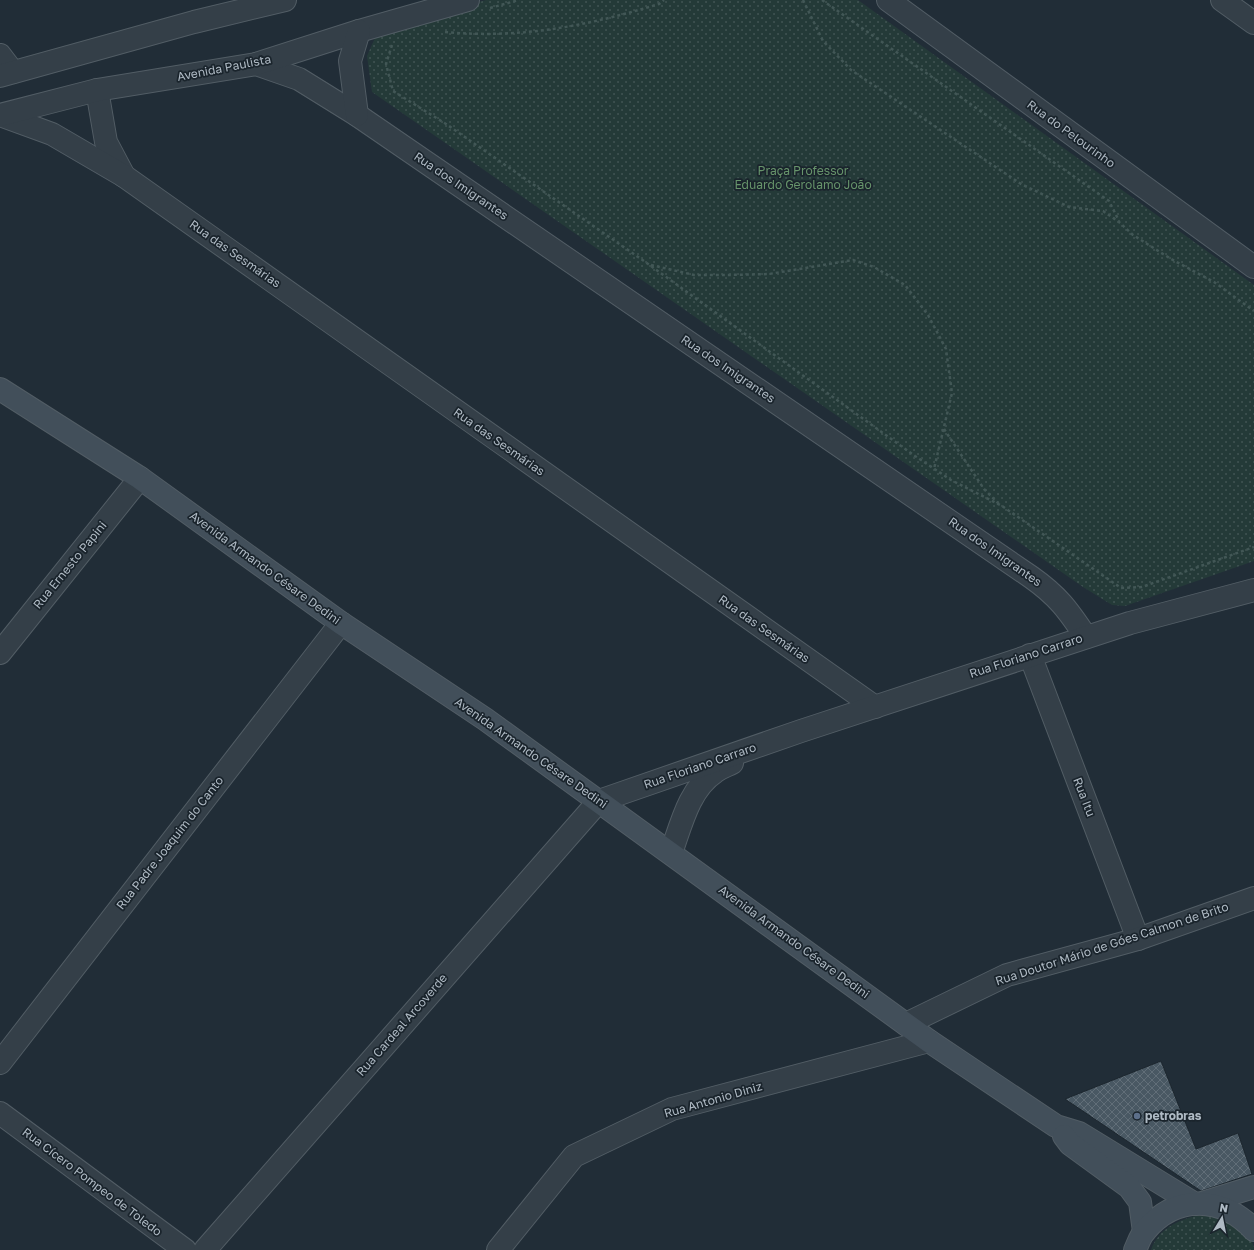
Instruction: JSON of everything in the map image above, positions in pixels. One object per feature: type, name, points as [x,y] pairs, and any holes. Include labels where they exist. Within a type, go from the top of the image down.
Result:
[{"type":"street","points":[[194,22],[206,0]]},
{"type":"street","points":[[4,68],[285,0]]},
{"type":"street","name":"Rua do Pelourinho","points":[[888,0],[1254,267]]},
{"type":"street","points":[[1222,0],[1254,23]]},
{"type":"street","name":"Avenida Paulista","points":[[0,115],[97,90],[256,64],[359,31],[476,5]]},
{"type":"street","points":[[358,115],[350,62],[359,31]]},
{"type":"street","name":"Rua dos Imigrantes","points":[[256,64],[299,79],[358,115],[1032,576],[1053,592],[1086,637]]},
{"type":"street","name":"Rua das Sesmárias","points":[[97,90],[106,142],[124,176]]},
{"type":"street","name":"Rua das Sesmárias","points":[[0,115],[52,134],[124,176],[875,707]]},
{"type":"street","name":"Avenida Armando Césare Dedini","points":[[0,389],[140,478],[341,623],[485,719],[599,800],[929,1041],[1056,1126],[1079,1134],[1199,1203]]},
{"type":"street","name":"Rua Ernesto Papini","points":[[0,653],[140,478]]},
{"type":"street","name":"Rua Floriano Carraro","points":[[599,800],[801,730],[1086,637],[1130,623],[1254,590]]},
{"type":"street","name":"Rua Padre Joaquim do Canto","points":[[0,1063],[341,623]]},
{"type":"street","name":"Rua Itu","points":[[1030,655],[1138,939]]},
{"type":"street","name":"Rua Floriano Carraro","points":[[671,853],[685,811],[698,789],[714,772],[801,730]]},
{"type":"street","name":"Rua Cardeal Arcoverde","points":[[205,1250],[599,800]]},
{"type":"street","name":"Rua Doutor Mário de Góes Calmon de Brito","points":[[906,1024],[1007,975],[1138,939],[1254,898]]},
{"type":"street","name":"Rua Antonio Diniz","points":[[498,1250],[574,1156],[672,1109],[929,1041]]},
{"type":"street","name":"Rua Cícero Pompeo de Toledo","points":[[0,1113],[185,1250]]},
{"type":"street","name":"Avenida Armando Césare Dedini","points":[[1056,1126],[1070,1144],[1129,1187],[1140,1202],[1139,1241]]},
{"type":"street","points":[[1139,1241],[1160,1215],[1180,1206],[1199,1203],[1254,1187]]},
{"type":"street","points":[[1199,1203],[1223,1207],[1242,1218],[1254,1230]]},
{"type":"path","points":[[476,5],[519,0]]},
{"type":"path","points":[[444,32],[475,35],[524,33],[561,28],[605,20],[659,4],[664,0]]},
{"type":"path","points":[[803,0],[823,41],[851,70],[1021,184],[1069,206],[1103,211],[1119,222],[1133,235],[1171,259],[1214,282],[1254,311]]},
{"type":"path","points":[[822,0],[1109,201],[1119,222]]},
{"type":"path","points":[[393,42],[386,64],[393,91],[446,124],[649,264],[934,469],[1002,506],[1121,588],[1142,587],[1254,547]]},
{"type":"path","points":[[649,264],[701,275],[769,274],[853,260],[874,267],[905,285],[928,314],[946,349],[952,393],[934,469]]},
{"type":"path","points":[[944,429],[984,489],[1002,506]]},
{"type":"green space","name":"Praça Professor Eduardo Gerolamo João","points":[[486,0],[858,0],[1254,285],[1254,561],[1125,606],[1112,605],[1083,587],[372,92],[367,56],[378,31]]},
{"type":"green space","points":[[1199,1215],[1218,1217],[1235,1225],[1250,1239],[1254,1250],[1151,1250],[1158,1236],[1170,1226]]},
{"type":"building","name":"petrobras","points":[[1161,1061],[1196,1149],[1238,1133],[1252,1174],[1201,1191],[1065,1099]]},
{"type":"place","name":"petrobras","points":[[1137,1116]]}]
